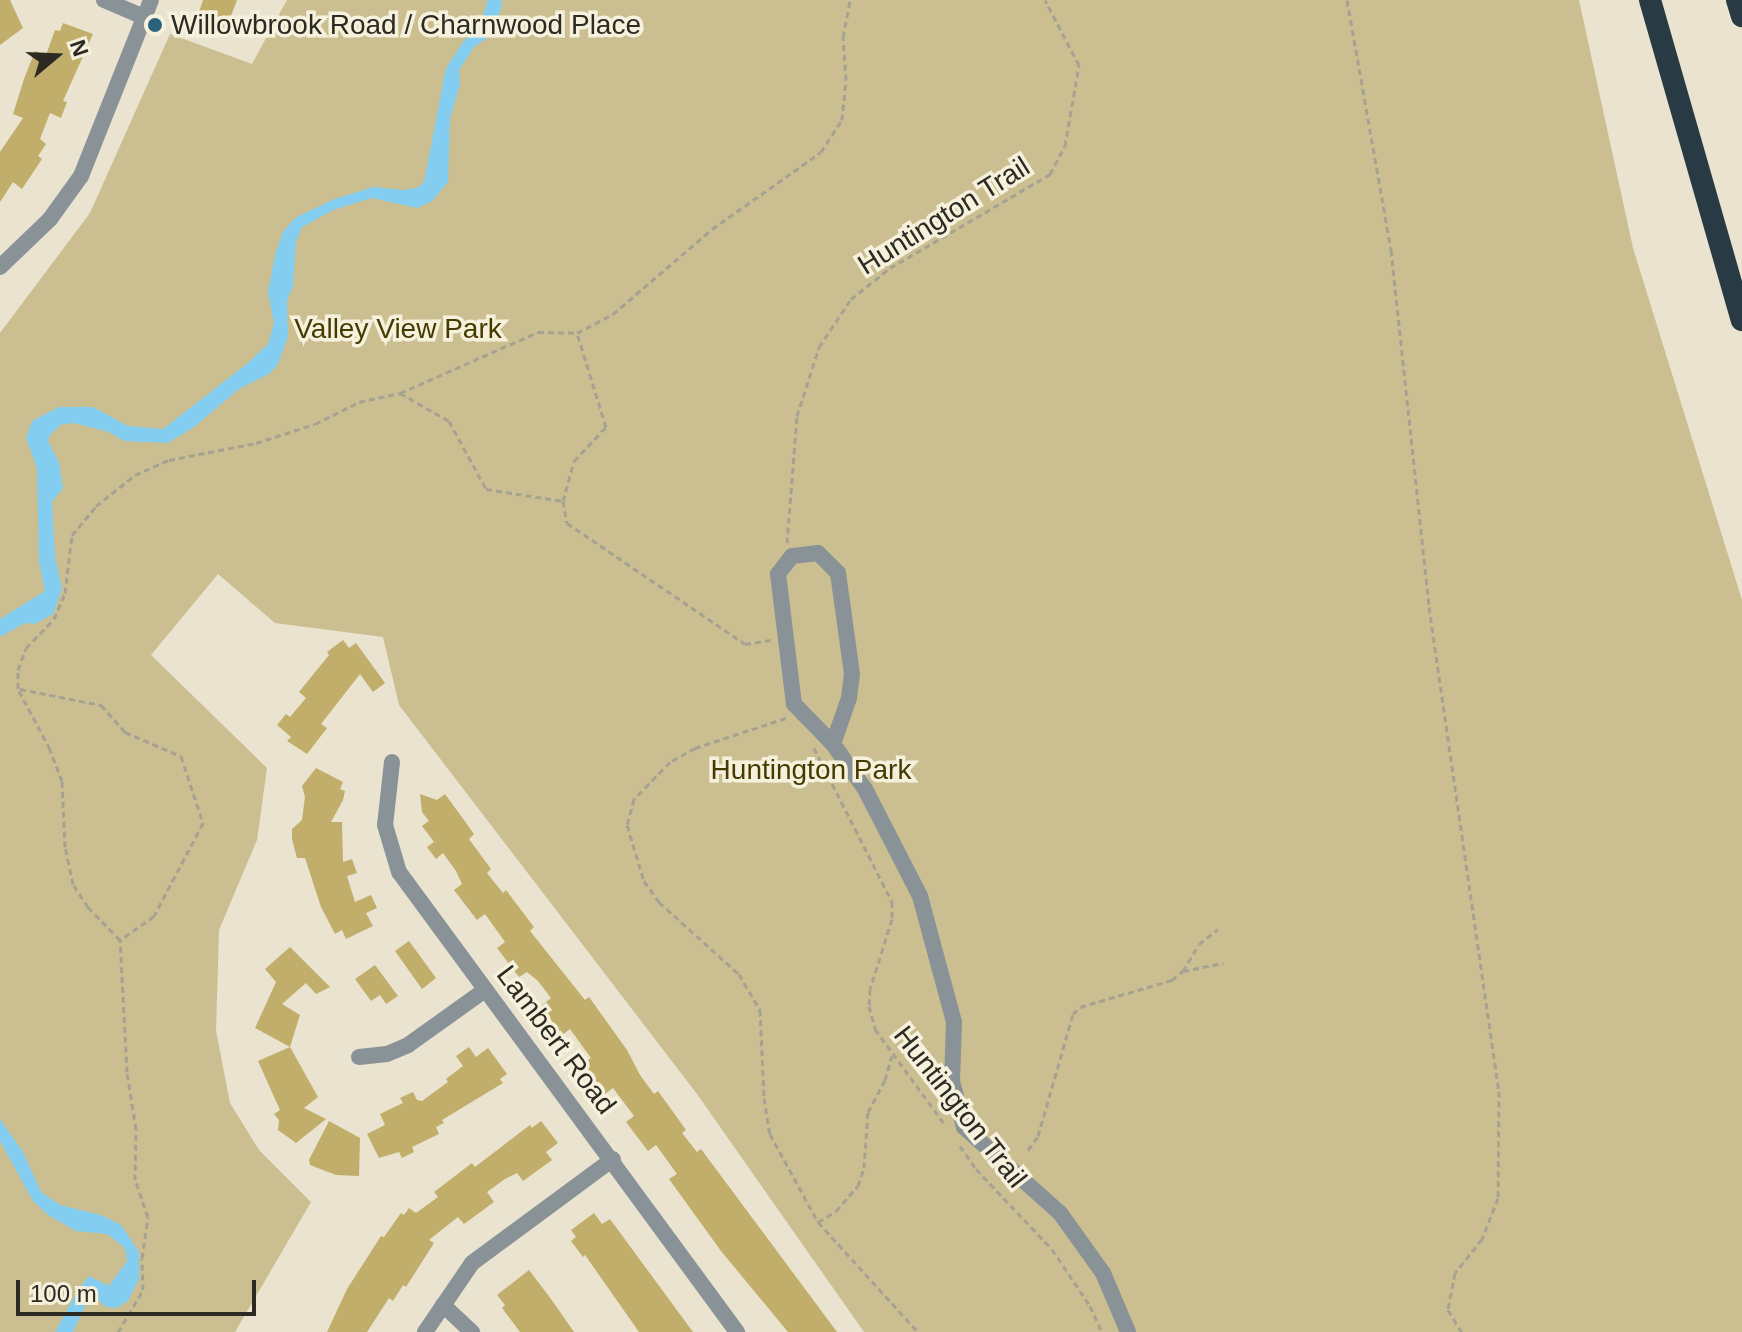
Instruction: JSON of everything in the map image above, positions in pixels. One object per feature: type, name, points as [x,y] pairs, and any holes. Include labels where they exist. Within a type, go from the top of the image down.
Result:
[{"type":"highway","points":[[1650,0],[1742,320]]},
{"type":"highway","points":[[1737,0],[1742,16]]},
{"type":"street","points":[[104,0],[144,17]]},
{"type":"street","points":[[1,264],[50,219],[81,176],[151,0]]},
{"type":"street","points":[[833,744],[849,698],[852,674],[838,573],[818,553],[792,556],[778,574],[794,704],[833,744],[865,789],[920,896],[954,1022],[952,1081],[964,1127],[1060,1213],[1103,1273],[1128,1332]]},
{"type":"street","name":"Lambert Road","points":[[392,762],[385,813],[394,862],[737,1332]]},
{"type":"street","points":[[359,1057],[387,1054],[408,1045],[485,990]]},
{"type":"street","points":[[425,1332],[472,1263],[613,1159]]},
{"type":"street","points":[[443,1305],[472,1332]]},
{"type":"path","points":[[118,1332],[143,1290],[142,1258],[148,1217],[135,1180],[136,1129],[127,1072],[120,940],[88,907],[73,884],[65,847],[62,781],[50,749],[18,689],[18,670],[26,648],[54,619],[65,593],[72,535],[96,506],[135,475],[169,460],[256,443],[315,424],[359,402],[400,393],[538,332],[577,333],[613,314],[712,229],[821,152],[842,120],[846,80],[843,37],[850,0]]},
{"type":"path","name":"Huntington Trail","points":[[792,556],[787,543],[797,416],[819,347],[851,299],[890,268],[1050,174],[1065,146],[1079,65],[1045,0]]},
{"type":"path","points":[[1347,0],[1391,250],[1429,607],[1499,1091],[1498,1198],[1482,1239],[1455,1273],[1448,1310],[1462,1332]]},
{"type":"path","points":[[577,333],[606,427],[574,461],[563,501],[567,523],[745,644],[786,638]]},
{"type":"path","points":[[400,393],[449,421],[486,489],[563,501]]},
{"type":"path","points":[[18,689],[101,705],[125,732],[181,756],[203,823],[154,916],[120,940]]},
{"type":"path","points":[[795,725],[786,718],[695,748],[670,762],[634,799],[627,825],[644,881],[659,902],[739,974],[760,1010],[764,1098],[770,1134],[818,1222],[918,1332]]},
{"type":"path","name":"Huntington Trail","points":[[812,744],[892,902],[892,919],[877,957],[869,1006],[875,1029],[976,1169],[1052,1249],[1090,1306],[1102,1332]]},
{"type":"path","points":[[1028,1150],[1038,1136],[1073,1014],[1080,1007],[1172,980],[1183,971],[1199,944],[1218,929]]},
{"type":"path","points":[[1183,971],[1223,963]]},
{"type":"path","points":[[818,1222],[836,1211],[858,1186],[864,1168],[868,1112],[885,1080],[892,1056]]},
{"type":"green space","points":[[287,0],[1579,0],[1633,248],[1742,600],[1742,1332],[864,1332],[697,1094],[399,705],[383,637],[275,623],[218,574],[151,655],[267,768],[257,840],[219,930],[216,1031],[230,1103],[259,1150],[311,1202],[235,1332],[0,1332],[0,333],[90,213],[170,34],[252,64]]},
{"type":"water","points":[[488,0],[502,0],[501,9],[490,36],[474,47],[459,70],[460,85],[450,118],[448,182],[432,201],[417,208],[372,198],[333,210],[302,227],[296,241],[293,286],[287,300],[288,337],[277,366],[269,374],[239,389],[194,427],[168,443],[124,441],[109,432],[74,423],[60,425],[50,435],[48,441],[59,462],[63,488],[52,502],[55,557],[62,589],[53,614],[35,624],[25,623],[0,637],[0,619],[45,591],[39,562],[37,468],[26,438],[32,421],[59,407],[93,407],[128,426],[163,429],[248,363],[268,344],[274,323],[268,292],[275,255],[283,232],[295,218],[332,200],[373,187],[403,190],[417,188],[424,182],[446,68],[463,42],[480,24]]},
{"type":"water","points":[[0,1119],[23,1152],[41,1192],[60,1205],[101,1215],[121,1225],[139,1252],[139,1279],[128,1301],[117,1308],[106,1307],[95,1297],[87,1302],[73,1332],[55,1332],[89,1276],[109,1286],[127,1261],[125,1248],[107,1234],[76,1231],[48,1215],[33,1201],[0,1141]]},
{"type":"building","points":[[0,0],[10,0],[23,28],[0,45]]},
{"type":"building","points":[[203,0],[237,0],[226,29],[197,18]]},
{"type":"building","points":[[63,23],[93,34],[63,101],[67,102],[61,118],[50,113],[40,139],[46,144],[38,156],[42,159],[22,189],[13,182],[0,202],[0,152],[23,118],[13,114],[24,79],[35,51],[46,55],[55,30],[60,31]]},
{"type":"building","points":[[343,640],[349,648],[356,643],[385,683],[373,692],[360,674],[321,724],[327,728],[307,754],[287,741],[291,737],[277,725],[286,714],[290,717],[306,698],[299,692],[329,655],[327,652]]},
{"type":"building","points":[[316,768],[343,782],[340,789],[345,791],[343,800],[331,822],[342,822],[343,862],[352,859],[357,873],[347,876],[355,902],[371,895],[377,908],[366,913],[373,926],[346,939],[342,930],[335,934],[321,907],[305,858],[297,858],[292,839],[292,829],[302,820],[305,797],[302,786]]},
{"type":"building","points":[[420,794],[437,800],[445,794],[474,834],[469,839],[491,869],[487,873],[503,893],[506,890],[534,927],[530,931],[585,1000],[589,997],[627,1050],[640,1075],[654,1094],[658,1091],[686,1130],[682,1133],[697,1152],[701,1149],[837,1332],[788,1332],[721,1251],[669,1179],[677,1174],[656,1145],[648,1151],[626,1122],[634,1116],[613,1088],[605,1094],[583,1064],[591,1058],[570,1029],[562,1035],[541,1006],[551,998],[527,972],[519,977],[497,948],[505,942],[485,914],[477,920],[454,890],[462,884],[456,871],[443,853],[436,859],[427,847],[434,842],[422,826],[429,821],[422,812]]},
{"type":"building","points":[[409,941],[436,978],[422,989],[395,951]]},
{"type":"building","points":[[290,947],[330,987],[316,994],[306,983],[282,1004],[300,1015],[290,1047],[255,1028],[276,982],[265,969]]},
{"type":"building","points":[[375,965],[398,996],[386,1004],[380,995],[371,1001],[355,979]]},
{"type":"building","points":[[290,1047],[318,1097],[304,1108],[326,1119],[296,1143],[278,1130],[279,1120],[274,1114],[280,1110],[258,1061]]},
{"type":"building","points":[[469,1047],[476,1057],[488,1048],[507,1074],[500,1079],[503,1083],[442,1120],[444,1123],[436,1127],[439,1134],[412,1147],[414,1152],[402,1158],[399,1152],[379,1158],[367,1134],[385,1125],[380,1114],[403,1103],[400,1098],[413,1092],[417,1100],[422,1101],[448,1082],[446,1079],[463,1066],[456,1056]]},
{"type":"building","points":[[329,1121],[360,1138],[359,1176],[336,1175],[310,1165],[309,1160]]},
{"type":"building","points":[[541,1121],[558,1143],[546,1152],[552,1160],[523,1181],[517,1173],[505,1179],[487,1192],[494,1202],[464,1224],[458,1217],[429,1240],[434,1243],[406,1287],[403,1285],[393,1301],[389,1298],[367,1332],[327,1332],[347,1289],[381,1236],[384,1237],[401,1213],[404,1215],[409,1208],[416,1213],[438,1197],[434,1192],[472,1163],[475,1167],[530,1125],[532,1128]]},
{"type":"building","points":[[594,1213],[602,1224],[610,1219],[693,1332],[639,1332],[585,1255],[583,1257],[571,1241],[576,1237],[571,1230]]},
{"type":"building","points":[[529,1270],[574,1332],[520,1332],[502,1308],[505,1305],[497,1295]]},
{"type":"place","name":"Willowbrook Road / Charnwood Place","points":[[155,25]]},
{"type":"park label","name":"Valley View Park","points":[[398,329]]},
{"type":"park label","name":"Huntington Park","points":[[811,770]]}]
